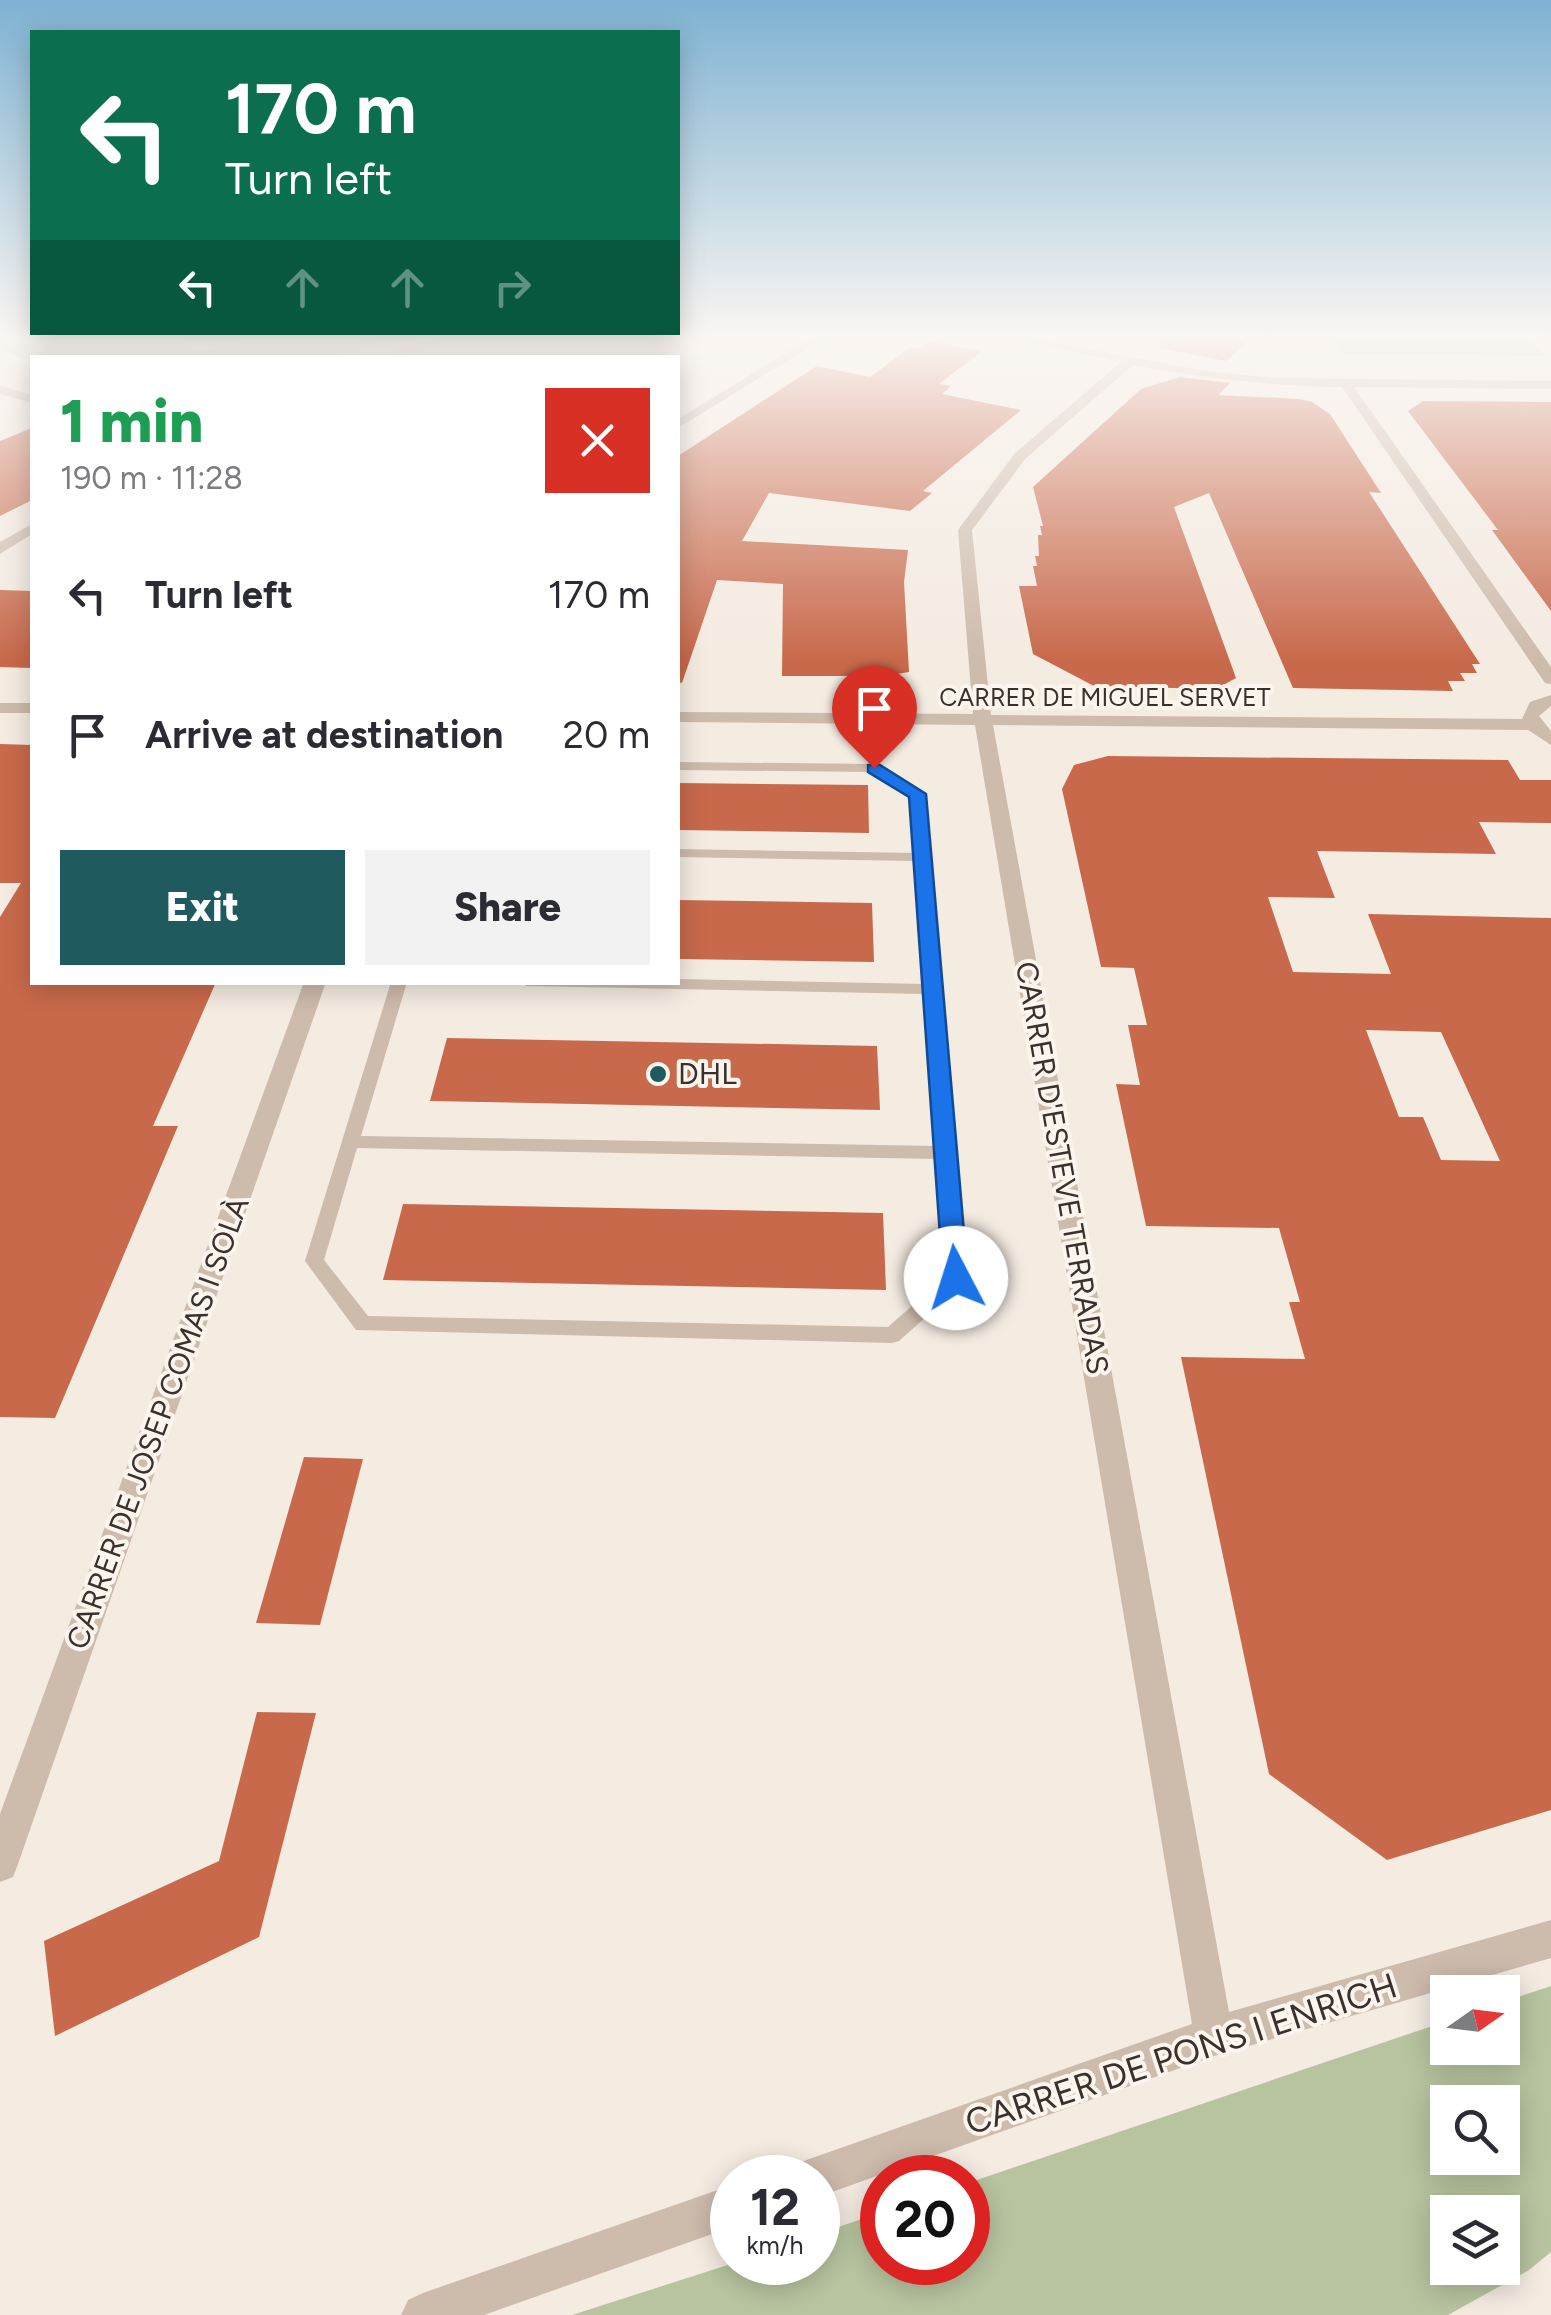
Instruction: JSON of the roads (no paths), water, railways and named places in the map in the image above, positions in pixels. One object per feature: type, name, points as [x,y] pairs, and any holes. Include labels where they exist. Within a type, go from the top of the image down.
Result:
[{"type":"street","name":"CARRER D'ESTEVE TERRADAS","points":[[1034,444],[1020,456],[965,530],[983,721],[1214,2036]]},
{"type":"street","points":[[1388,444],[1551,679]]},
{"type":"street","points":[[0,550],[30,529]]},
{"type":"street","points":[[1551,700],[1531,711],[1533,725],[1551,740]]},
{"type":"street","points":[[0,708],[30,708]]},
{"type":"street","name":"CARRER DE MIGUEL SERVET","points":[[680,717],[1533,725]]},
{"type":"street","name":"CARRER DE JOSEP COMAS I SOLÀ","points":[[0,1864],[315,985]]},
{"type":"street","name":"CARRER DE PONS I ENRICH","points":[[840,2169],[1214,2036],[1551,1939]]},
{"type":"street","points":[[422,2315],[710,2214]]},
{"type":"lane","points":[[399,985],[314,1261],[363,1324],[892,1335],[956,1278],[918,794],[874,768],[680,766]]},
{"type":"lane","points":[[680,853],[922,857]]},
{"type":"lane","points":[[680,985],[933,989]]},
{"type":"lane","points":[[350,1142],[946,1153]]},
{"type":"place","name":"DHL","points":[[658,1074]]}]
